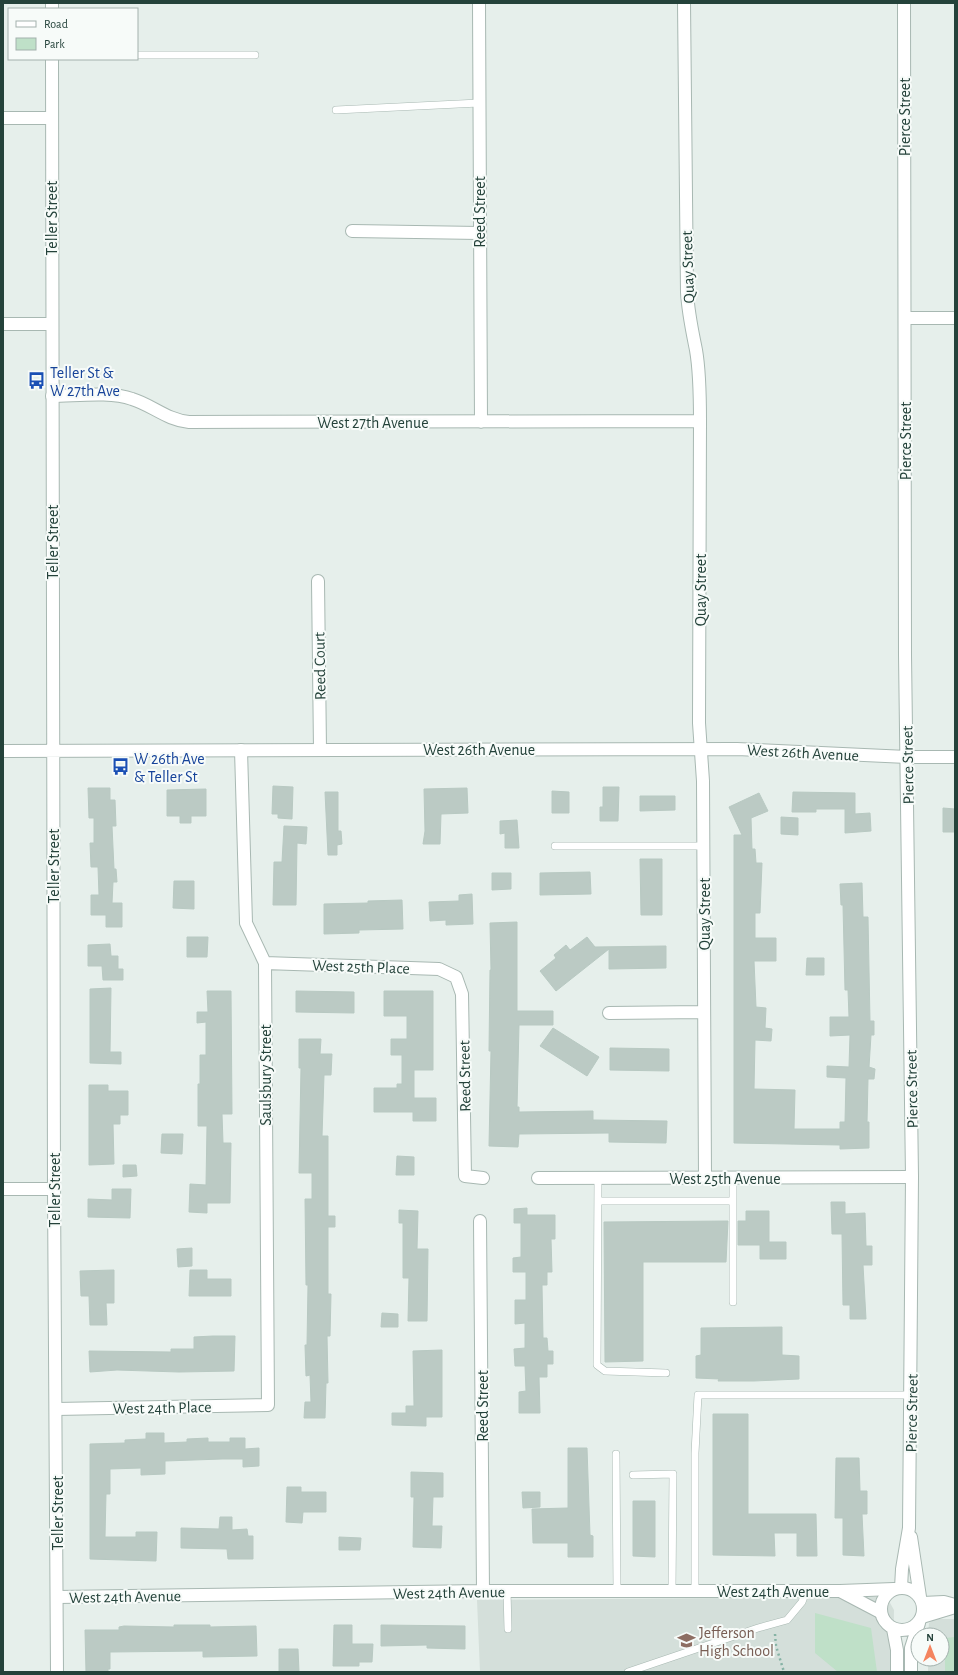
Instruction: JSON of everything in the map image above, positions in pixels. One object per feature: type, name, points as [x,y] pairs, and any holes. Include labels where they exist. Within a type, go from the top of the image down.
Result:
[{"type":"street","name":"Reed Street","points":[[478,3],[480,422]]},
{"type":"street","name":"Quay Street","points":[[684,3],[687,292],[690,323],[699,378],[700,421],[699,723],[703,781],[705,1178]]},
{"type":"street","name":"Pierce Street","points":[[898,1588],[909,1528],[912,1177],[905,655],[904,3]]},
{"type":"street","name":"Teller Street","points":[[52,60],[51,324],[57,1672]]},
{"type":"street","points":[[3,118],[51,118]]},
{"type":"street","points":[[352,231],[479,233]]},
{"type":"street","points":[[905,318],[955,318]]},
{"type":"street","points":[[3,324],[51,324]]},
{"type":"street","name":"West 27th Avenue","points":[[52,396],[126,397],[140,402],[168,417],[189,422],[700,421]]},
{"type":"street","name":"Reed Court","points":[[318,581],[320,750]]},
{"type":"street","name":"West 26th Avenue","points":[[3,750],[766,749],[907,757],[955,757]]},
{"type":"street","name":"Saulsbury Street","points":[[241,750],[246,923],[265,962],[268,1406]]},
{"type":"street","name":"West 25th Place","points":[[265,962],[439,969],[456,977]]},
{"type":"street","name":"Reed Street","points":[[456,977],[462,994],[465,1176],[483,1178]]},
{"type":"street","points":[[609,1013],[704,1012]]},
{"type":"street","name":"West 25th Avenue","points":[[538,1178],[912,1177]]},
{"type":"street","points":[[3,1189],[54,1189]]},
{"type":"street","name":"Reed Street","points":[[480,1222],[483,1591]]},
{"type":"street","name":"West 24th Place","points":[[56,1408],[268,1406]]},
{"type":"street","name":"Pierce Street","points":[[909,1528],[921,1600]]},
{"type":"street","points":[[911,1672],[911,1648],[920,1620],[921,1600],[915,1592],[898,1588],[883,1598],[880,1612],[887,1625],[893,1629],[907,1630],[920,1620],[955,1606]]},
{"type":"street","name":"West 24th Avenue","points":[[57,1597],[483,1591],[840,1591],[898,1588]]},
{"type":"street","name":"West 24th Avenue","points":[[840,1591],[880,1612]]},
{"type":"street","points":[[921,1600],[944,1602],[955,1606]]},
{"type":"street","points":[[893,1629],[897,1650],[897,1672]]},
{"type":"lane","points":[[138,55],[255,55]]},
{"type":"lane","points":[[336,110],[479,103]]},
{"type":"lane","points":[[555,846],[703,846]]},
{"type":"lane","points":[[598,1177],[597,1365],[605,1371],[666,1373]]},
{"type":"lane","points":[[733,1178],[733,1302]]},
{"type":"lane","points":[[599,1201],[733,1201]]},
{"type":"lane","points":[[695,1592],[695,1453],[698,1395],[911,1395]]},
{"type":"lane","points":[[616,1454],[617,1591]]},
{"type":"lane","points":[[633,1475],[673,1474],[672,1591]]},
{"type":"lane","points":[[507,1591],[508,1629]]},
{"type":"lane","points":[[628,1672],[787,1620],[802,1602],[806,1591]]},
{"type":"path","points":[[774,1623],[776,1646],[784,1672]]},
{"type":"shaded area","name":"Jefferson High School","points":[[877,1597],[889,1601],[894,1610],[893,1672],[480,1672],[477,1600]]},
{"type":"shaded area","points":[[935,1619],[955,1619],[955,1672],[928,1672],[928,1667],[950,1667],[950,1627],[929,1627],[929,1623]]},
{"type":"green space","points":[[815,1613],[871,1628],[877,1672],[838,1672],[815,1653]]},
{"type":"green space","points":[[955,1637],[955,1672],[945,1672],[945,1667],[950,1667],[950,1638]]},
{"type":"building","points":[[273,786],[293,787],[292,819],[278,818],[278,814],[272,814]]},
{"type":"building","points":[[603,787],[619,787],[618,821],[600,821],[600,807],[603,807]]},
{"type":"building","points":[[88,788],[110,788],[110,800],[115,800],[116,826],[112,826],[114,869],[116,869],[117,882],[113,882],[112,903],[122,903],[122,927],[106,927],[106,915],[91,915],[91,895],[99,895],[98,867],[91,867],[90,843],[94,843],[94,818],[89,818]]},
{"type":"building","points":[[467,788],[468,813],[441,814],[440,844],[423,844],[425,831],[424,789]]},
{"type":"building","points":[[206,789],[206,816],[191,816],[191,823],[180,823],[180,816],[167,816],[167,790]]},
{"type":"building","points":[[552,791],[569,792],[569,813],[552,813]]},
{"type":"building","points":[[325,792],[338,792],[338,831],[341,831],[342,844],[337,845],[337,855],[328,855]]},
{"type":"building","points":[[793,792],[855,793],[855,814],[870,813],[871,831],[845,833],[845,809],[816,809],[816,812],[792,812]]},
{"type":"building","points":[[759,793],[768,811],[751,818],[752,849],[755,849],[756,863],[762,863],[760,913],[755,913],[755,938],[776,938],[776,961],[754,961],[756,1007],[766,1008],[765,1028],[772,1029],[771,1041],[755,1040],[754,1089],[795,1090],[794,1129],[840,1129],[840,1122],[845,1122],[846,1078],[827,1077],[827,1066],[849,1067],[850,1035],[830,1036],[830,1017],[849,1017],[848,990],[845,990],[843,905],[841,905],[840,884],[862,883],[863,917],[868,917],[870,1021],[874,1021],[874,1035],[871,1035],[869,1067],[875,1069],[874,1079],[868,1079],[867,1122],[869,1122],[869,1148],[840,1149],[840,1145],[734,1143],[734,835],[742,835],[729,807]]},
{"type":"building","points":[[640,796],[675,796],[675,810],[640,811]]},
{"type":"building","points":[[943,808],[955,809],[955,832],[943,832]]},
{"type":"building","points":[[781,817],[798,818],[798,835],[781,834]]},
{"type":"building","points":[[517,820],[519,848],[505,848],[505,833],[500,834],[500,821]]},
{"type":"building","points":[[284,826],[307,827],[306,844],[297,843],[296,905],[273,905],[274,862],[282,862]]},
{"type":"building","points":[[640,859],[662,859],[662,915],[641,915]]},
{"type":"building","points":[[590,872],[591,894],[540,895],[540,873]]},
{"type":"building","points":[[492,873],[511,873],[511,889],[492,890]]},
{"type":"building","points":[[174,881],[194,881],[194,909],[173,908]]},
{"type":"building","points":[[472,894],[473,924],[446,925],[446,920],[430,921],[429,902],[459,901],[459,895]]},
{"type":"building","points":[[402,900],[403,929],[359,930],[359,933],[324,934],[324,904],[368,903],[368,901]]},
{"type":"building","points":[[517,922],[517,1011],[553,1011],[553,1025],[519,1025],[517,1107],[519,1107],[519,1112],[593,1111],[593,1120],[667,1121],[666,1143],[609,1142],[609,1133],[519,1134],[518,1147],[489,1146],[491,1051],[489,1051],[491,970],[490,923]]},
{"type":"building","points":[[187,937],[208,937],[207,957],[187,957]]},
{"type":"building","points":[[587,937],[595,947],[666,946],[666,968],[609,969],[609,949],[556,991],[540,971],[556,958],[554,955],[566,945],[570,950]]},
{"type":"building","points":[[110,944],[111,956],[118,956],[118,969],[123,969],[123,980],[103,980],[102,966],[88,966],[88,945]]},
{"type":"building","points":[[807,958],[824,958],[824,975],[806,975]]},
{"type":"building","points":[[111,988],[110,1052],[121,1052],[121,1064],[90,1063],[90,989]]},
{"type":"building","points":[[207,991],[231,991],[232,1114],[222,1114],[223,1143],[231,1143],[230,1203],[207,1203],[207,1213],[189,1212],[190,1184],[206,1185],[207,1126],[198,1126],[198,1084],[200,1084],[200,1055],[206,1055],[206,1022],[197,1023],[197,1012],[208,1012]]},
{"type":"building","points":[[296,991],[354,992],[354,1013],[296,1012]]},
{"type":"building","points":[[384,991],[433,991],[433,1070],[414,1070],[414,1098],[436,1098],[436,1121],[413,1121],[413,1112],[374,1112],[374,1088],[397,1088],[397,1084],[402,1084],[402,1055],[391,1055],[391,1039],[407,1039],[407,1016],[384,1016]]},
{"type":"building","points":[[553,1028],[599,1057],[587,1076],[540,1046]]},
{"type":"building","points":[[299,1039],[321,1039],[320,1054],[332,1054],[331,1075],[324,1075],[322,1136],[328,1136],[328,1216],[335,1216],[335,1227],[328,1227],[328,1294],[331,1294],[330,1336],[327,1336],[328,1383],[326,1383],[325,1418],[304,1418],[305,1402],[311,1402],[310,1375],[306,1376],[305,1345],[307,1345],[308,1285],[306,1285],[305,1199],[312,1199],[312,1173],[299,1173],[301,1068],[299,1068]]},
{"type":"building","points":[[610,1048],[669,1049],[669,1071],[610,1070]]},
{"type":"building","points":[[89,1085],[108,1085],[108,1091],[128,1091],[128,1115],[120,1115],[120,1124],[113,1124],[114,1164],[89,1165]]},
{"type":"building","points":[[162,1134],[183,1134],[182,1154],[161,1153]]},
{"type":"building","points":[[397,1156],[414,1157],[414,1175],[396,1175]]},
{"type":"building","points":[[123,1165],[136,1165],[137,1176],[123,1177]]},
{"type":"building","points":[[112,1189],[131,1189],[130,1218],[88,1217],[88,1199],[112,1200]]},
{"type":"building","points":[[831,1202],[845,1202],[845,1214],[865,1213],[866,1246],[872,1246],[872,1265],[863,1265],[866,1319],[850,1319],[850,1305],[843,1305],[842,1234],[832,1234]]},
{"type":"building","points":[[527,1208],[527,1215],[555,1215],[555,1239],[551,1239],[552,1272],[547,1272],[547,1285],[542,1285],[543,1338],[547,1338],[548,1351],[553,1351],[553,1364],[547,1364],[547,1377],[539,1377],[540,1413],[519,1413],[519,1392],[526,1391],[525,1366],[515,1366],[514,1349],[525,1348],[525,1323],[515,1324],[515,1300],[526,1300],[526,1272],[513,1272],[513,1258],[521,1257],[521,1223],[514,1223],[514,1209]]},
{"type":"building","points":[[399,1210],[418,1211],[417,1249],[428,1249],[427,1321],[408,1321],[409,1278],[403,1278],[403,1223],[399,1223]]},
{"type":"building","points":[[746,1211],[769,1211],[769,1242],[786,1242],[786,1259],[760,1259],[760,1245],[738,1245],[738,1221],[746,1221]]},
{"type":"building","points":[[728,1221],[726,1262],[643,1262],[643,1361],[605,1362],[604,1222]]},
{"type":"building","points":[[192,1248],[192,1266],[178,1267],[177,1249]]},
{"type":"building","points":[[114,1270],[114,1303],[106,1303],[107,1325],[90,1325],[89,1296],[81,1296],[80,1271]]},
{"type":"building","points":[[190,1270],[207,1270],[207,1279],[231,1279],[231,1296],[189,1296]]},
{"type":"building","points":[[382,1313],[398,1314],[398,1327],[381,1327]]},
{"type":"building","points":[[782,1327],[782,1355],[799,1356],[799,1379],[718,1381],[719,1379],[696,1378],[696,1356],[701,1355],[701,1328]]},
{"type":"building","points":[[235,1336],[234,1371],[179,1372],[117,1370],[90,1372],[89,1351],[171,1352],[171,1349],[194,1349],[194,1337]]},
{"type":"building","points":[[442,1350],[442,1417],[426,1417],[426,1426],[392,1425],[392,1413],[406,1413],[406,1406],[414,1406],[413,1351]]},
{"type":"building","points":[[713,1414],[748,1414],[748,1514],[816,1514],[817,1556],[797,1556],[797,1533],[774,1533],[775,1556],[713,1555]]},
{"type":"building","points":[[146,1433],[164,1433],[164,1443],[187,1442],[187,1439],[208,1438],[208,1442],[230,1442],[230,1438],[245,1438],[245,1449],[259,1448],[259,1466],[243,1467],[243,1459],[222,1459],[165,1461],[165,1474],[141,1475],[141,1468],[110,1469],[110,1494],[106,1494],[105,1537],[136,1537],[136,1532],[157,1532],[156,1561],[90,1559],[90,1444],[125,1443],[125,1440],[146,1439]]},
{"type":"building","points":[[568,1448],[587,1448],[590,1535],[593,1536],[593,1557],[568,1557],[568,1543],[533,1543],[532,1509],[568,1508]]},
{"type":"building","points":[[836,1458],[859,1458],[860,1491],[867,1491],[867,1514],[862,1514],[864,1556],[843,1555],[843,1518],[835,1518]]},
{"type":"building","points":[[411,1472],[443,1473],[443,1497],[433,1497],[432,1526],[442,1526],[441,1548],[413,1547],[414,1497],[411,1497]]},
{"type":"building","points":[[287,1487],[301,1487],[301,1492],[326,1492],[326,1512],[303,1512],[302,1523],[286,1522]]},
{"type":"building","points":[[522,1492],[540,1492],[540,1507],[523,1508]]},
{"type":"building","points":[[633,1501],[655,1501],[655,1557],[633,1556]]},
{"type":"building","points":[[220,1517],[232,1517],[232,1530],[247,1529],[248,1536],[253,1536],[253,1559],[228,1559],[227,1549],[181,1548],[181,1528],[219,1529]]},
{"type":"building","points":[[339,1537],[361,1538],[360,1550],[339,1550]]},
{"type":"building","points":[[174,1625],[210,1625],[210,1627],[256,1626],[257,1656],[203,1657],[203,1651],[110,1652],[110,1669],[108,1669],[108,1672],[86,1672],[85,1630],[119,1630],[119,1627],[124,1626],[174,1627]]},
{"type":"building","points":[[334,1625],[352,1625],[352,1644],[373,1644],[372,1662],[359,1662],[359,1666],[333,1666]]},
{"type":"building","points":[[381,1625],[465,1626],[465,1649],[427,1648],[427,1645],[381,1646]]},
{"type":"building","points":[[279,1649],[298,1649],[299,1672],[279,1672]]},
{"type":"place","name":"Teller St & W 27th Ave","points":[[37,381]]},
{"type":"place","name":"W 26th Ave & Teller St","points":[[121,767]]},
{"type":"place","name":"Jefferson High School","points":[[686,1641]]}]
